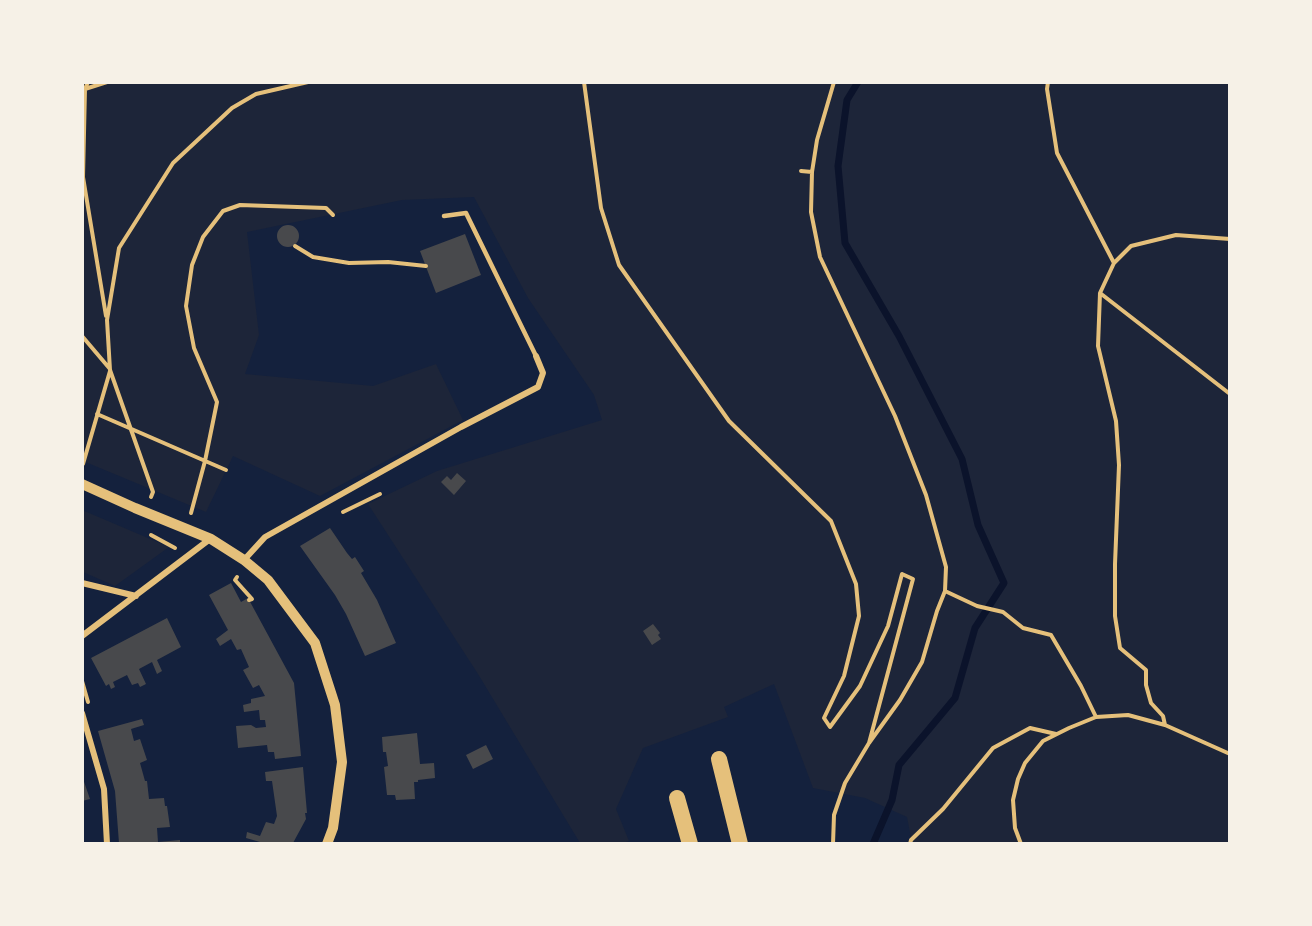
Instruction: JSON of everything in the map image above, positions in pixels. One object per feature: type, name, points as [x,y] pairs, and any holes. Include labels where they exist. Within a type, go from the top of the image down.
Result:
[{"type":"highway","points":[[718,759],[740,843]]},
{"type":"highway","points":[[677,798],[690,843]]},
{"type":"street","points":[[244,560],[265,537],[538,387],[543,373],[536,356]]},
{"type":"street","points":[[82,484],[211,539],[244,560],[268,580],[315,643],[335,705],[342,762],[333,828],[327,843]]},
{"type":"street","points":[[82,636],[211,539]]},
{"type":"street","points":[[82,583],[136,596]]},
{"type":"street","points":[[82,713],[104,789],[107,843]]},
{"type":"lane","points":[[444,216],[466,213],[536,356]]},
{"type":"path","points":[[88,82],[85,89],[83,177],[107,320],[110,370],[153,492]]},
{"type":"path","points":[[85,89],[106,82]]},
{"type":"path","points":[[107,320],[119,248],[173,163],[232,108],[256,94],[290,84],[308,82]]},
{"type":"path","points":[[578,82],[585,85],[602,208],[620,265],[729,421],[831,521],[856,584],[859,616],[844,676],[824,718],[830,726],[860,686],[888,626],[903,574],[913,579],[869,743]]},
{"type":"path","points":[[833,843],[834,816],[845,783],[869,743],[900,700],[922,662],[945,591],[946,567],[926,495],[895,416],[820,257],[811,212],[812,172],[817,140],[834,82]]},
{"type":"path","points":[[1048,82],[1047,89],[1057,153],[1114,263]]},
{"type":"path","points":[[801,171],[812,172]]},
{"type":"path","points":[[187,529],[217,402],[194,348],[186,306],[192,266],[203,237],[223,211],[240,205],[326,208],[333,215]]},
{"type":"path","points":[[1165,725],[1163,716],[1151,704],[1146,685],[1146,670],[1120,648],[1115,616],[1119,465],[1116,421],[1098,346],[1100,292],[1114,263],[1131,246],[1176,236],[1230,239]]},
{"type":"path","points":[[295,246],[313,257],[349,263],[388,262],[426,266]]},
{"type":"path","points":[[1100,292],[1230,394]]},
{"type":"path","points":[[82,336],[110,370]]},
{"type":"path","points":[[83,464],[110,370]]},
{"type":"path","points":[[96,414],[226,470]]},
{"type":"path","points":[[229,571],[246,585]]},
{"type":"path","points":[[237,578],[235,580],[252,599],[249,600]]},
{"type":"path","points":[[945,591],[977,606],[1003,612],[1023,628],[1051,635],[1096,717]]},
{"type":"path","points":[[1021,843],[1016,828],[1013,800],[1018,779],[1025,763],[1043,741],[1069,728],[1096,717],[1128,715],[1165,725],[1230,754]]},
{"type":"path","points":[[910,843],[943,808],[993,748],[1030,728],[1057,734]]},
{"type":"shaded area","points":[[82,83],[1229,83],[1229,843],[912,843],[907,817],[865,798],[813,788],[774,684],[724,707],[728,717],[643,748],[616,809],[629,841],[580,843],[478,674],[368,504],[437,471],[602,420],[594,395],[528,298],[474,197],[402,200],[247,232],[259,335],[245,374],[373,386],[436,364],[463,420],[320,496],[233,456],[206,512],[83,461]]},
{"type":"shaded area","points":[[82,510],[169,547],[115,586],[83,572]]},
{"type":"building","points":[[288,225],[296,228],[299,236],[296,244],[288,247],[280,244],[277,236],[280,228]]},
{"type":"building","points":[[465,234],[481,275],[436,293],[420,251]]},
{"type":"building","points":[[457,473],[466,481],[454,495],[441,482],[447,476],[451,480]]},
{"type":"building","points":[[330,528],[347,553],[352,559],[355,557],[364,571],[361,573],[377,600],[396,643],[365,656],[335,595],[300,546]]},
{"type":"building","points":[[231,583],[241,602],[248,598],[294,683],[301,756],[275,759],[274,752],[268,752],[267,745],[238,748],[236,726],[266,727],[265,720],[260,720],[259,710],[244,712],[243,705],[251,703],[251,699],[265,696],[259,685],[253,688],[243,670],[249,667],[241,649],[237,650],[231,639],[220,646],[216,639],[228,630],[209,595]]},
{"type":"building","points":[[167,618],[181,647],[157,660],[162,671],[157,674],[152,662],[139,669],[146,684],[140,687],[138,683],[132,685],[127,675],[113,682],[115,687],[111,689],[109,684],[106,686],[91,658]]},
{"type":"building","points":[[653,624],[660,633],[658,635],[661,639],[652,645],[643,631]]},
{"type":"building","points":[[142,719],[144,725],[131,729],[134,741],[140,739],[147,760],[140,763],[145,781],[147,781],[149,799],[164,798],[170,827],[157,828],[158,842],[180,840],[180,843],[119,843],[115,791],[98,731]]},
{"type":"building","points":[[417,733],[420,764],[434,763],[435,778],[414,782],[415,799],[396,800],[395,795],[387,795],[384,767],[388,766],[386,752],[383,752],[382,737]]},
{"type":"building","points":[[486,745],[493,759],[473,769],[466,755]]},
{"type":"building","points":[[303,767],[307,813],[305,813],[306,819],[293,843],[259,843],[246,838],[247,832],[260,836],[266,822],[274,824],[277,816],[272,781],[266,781],[265,772]]},
{"type":"building","points":[[82,776],[90,799],[82,801]]},
{"type":"waterway","points":[[858,82],[847,100],[838,166],[845,243],[899,336],[962,459],[978,525],[1004,583],[975,628],[955,698],[899,765],[892,800],[873,844]]}]
